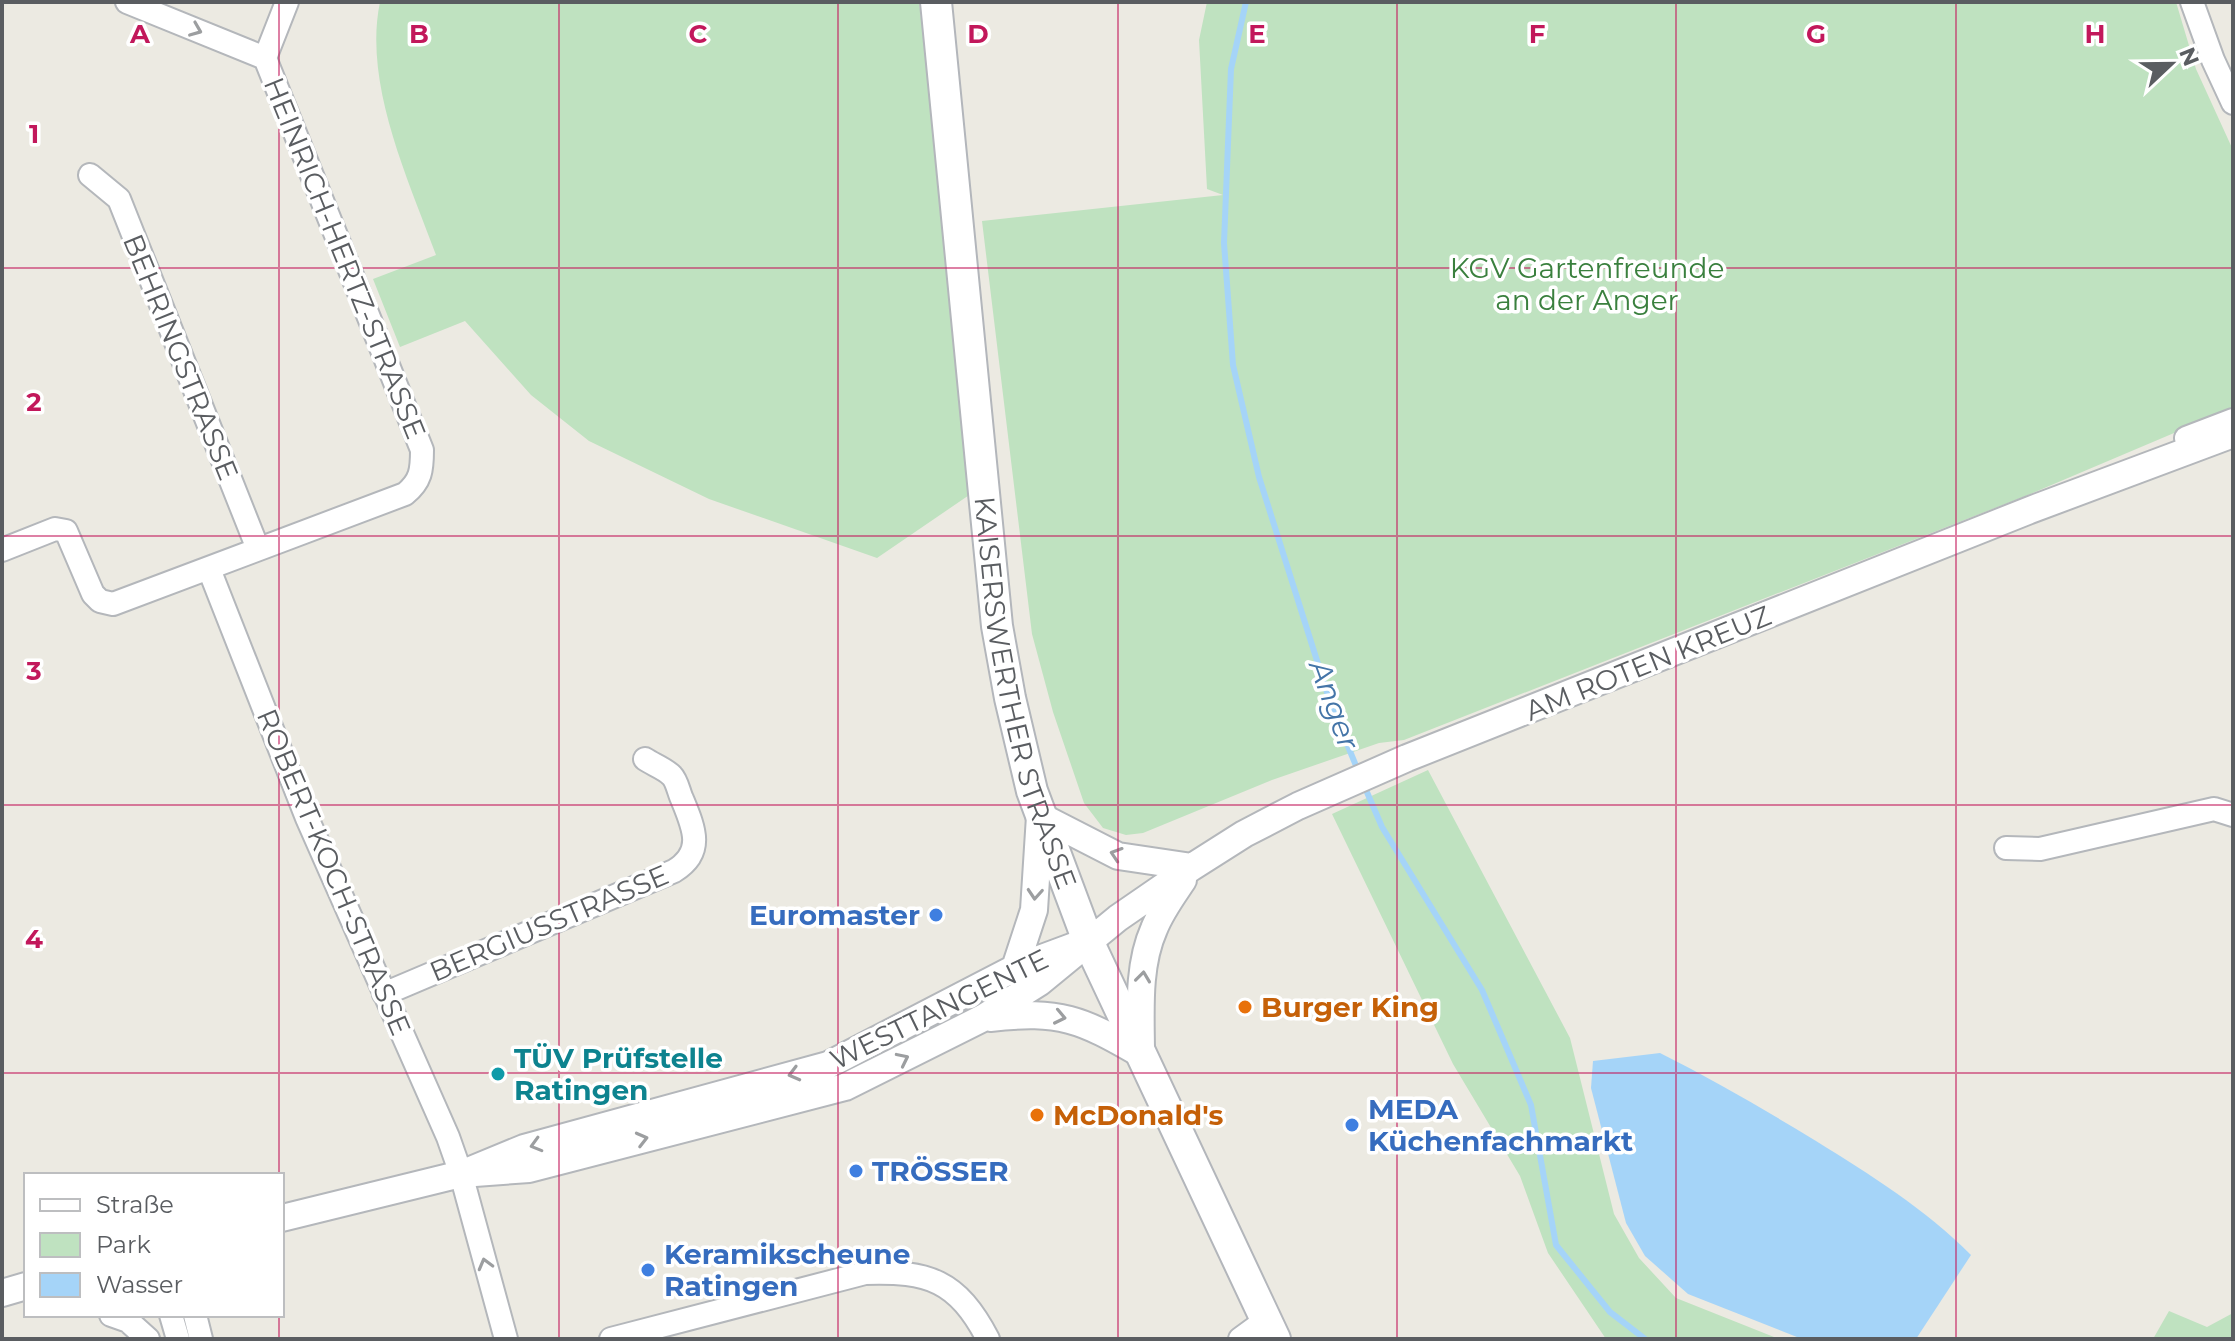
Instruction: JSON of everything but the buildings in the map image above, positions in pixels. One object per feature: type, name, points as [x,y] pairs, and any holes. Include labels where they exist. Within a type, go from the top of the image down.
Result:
[{"type":"main road","name":"KAISERSWERTHER STRASSE","points":[[936,2],[997,626],[1032,791],[1088,941],[1271,1330]]},
{"type":"street","points":[[127,2],[265,58]]},
{"type":"street","name":"HEINRICH-HERTZ-STRASSE","points":[[2,550],[55,529],[66,531],[93,594],[107,604],[113,604],[405,494],[419,483],[422,450],[265,58],[287,2]]},
{"type":"street","points":[[2192,2],[2233,103]]},
{"type":"street","name":"BEHRINGSTRASSE","points":[[90,175],[119,199],[258,549]]},
{"type":"street","points":[[2030,510],[2095,475],[2233,420]]},
{"type":"street","name":"AM ROTEN KREUZ","points":[[1088,941],[1244,834],[1344,785],[2030,510],[2233,434]]},
{"type":"street","name":"ROBERT-KOCH-STRASSE","points":[[209,569],[307,818],[448,1137],[506,1339]]},
{"type":"street","name":"BERGIUSSTRASSE","points":[[384,994],[687,863],[693,853],[695,839],[692,824],[672,776],[645,759]]},
{"type":"street","points":[[2006,848],[2040,849],[2214,809],[2233,815]]},
{"type":"street","points":[[983,1018],[1046,1014],[1069,1018],[1103,1032],[1141,1054],[1142,984],[1152,932],[1192,867],[1118,856],[1040,816],[1034,910],[1015,968]]},
{"type":"street","name":"WESTTANGENTE","points":[[284,1218],[461,1174],[524,1148],[828,1065],[1015,968],[1088,941]]},
{"type":"street","name":"WESTTANGENTE","points":[[461,1174],[529,1169],[845,1087],[983,1018],[1060,967],[1088,941]]},
{"type":"street","points":[[611,1339],[865,1273],[904,1272],[937,1282],[957,1296],[974,1313],[988,1339]]},
{"type":"street","points":[[2,1293],[24,1287]]},
{"type":"street","points":[[117,1317],[128,1321],[148,1339]]},
{"type":"street","points":[[172,1317],[178,1339]]},
{"type":"street","points":[[196,1317],[201,1339]]},
{"type":"street","points":[[1240,1339],[1271,1330]]},
{"type":"green space","points":[[380,2],[919,2],[978,489],[877,558],[709,499],[589,441],[531,395],[465,321],[400,347],[373,279],[436,255],[401,163],[383,98],[376,33]]},
{"type":"green space","name":"KGV Gartenfreunde an der Anger","points":[[1207,2],[2176,2],[2196,69],[2233,150],[2233,408],[2028,495],[1404,740],[1379,743],[1272,780],[1143,833],[1126,835],[1103,828],[1084,803],[1053,712],[1032,634],[982,221],[1223,195],[1207,189],[1199,40]]},
{"type":"green space","points":[[1428,770],[1570,1038],[1614,1214],[1639,1258],[1676,1298],[1779,1339],[1606,1339],[1548,1253],[1520,1176],[1453,1064],[1332,814]]},
{"type":"green space","points":[[2169,1311],[2207,1327],[2233,1313],[2233,1339],[2153,1339]]},
{"type":"water","points":[[1660,1053],[1857,1167],[1916,1208],[1971,1255],[1916,1339],[1802,1339],[1688,1294],[1645,1256],[1626,1223],[1591,1088],[1593,1061]]},
{"type":"waterway","name":"Anger","points":[[1246,2],[1231,69],[1224,243],[1233,365],[1259,477],[1331,705],[1359,773]]},
{"type":"waterway","name":"Anger","points":[[1363,783],[1382,827],[1482,990],[1531,1105],[1556,1245],[1610,1312],[1645,1339]]},
{"type":"place","name":"Euromaster","points":[[936,915]]},
{"type":"place","name":"Burger King","points":[[1245,1007]]},
{"type":"place","name":"TÜV Prüfstelle Ratingen","points":[[498,1074]]},
{"type":"place","name":"McDonald's","points":[[1037,1115]]},
{"type":"place","name":"MEDA Küchenfachmarkt","points":[[1352,1125]]},
{"type":"place","name":"TRÖSSER","points":[[856,1171]]},
{"type":"place","name":"Keramikscheune Ratingen","points":[[648,1270]]}]
